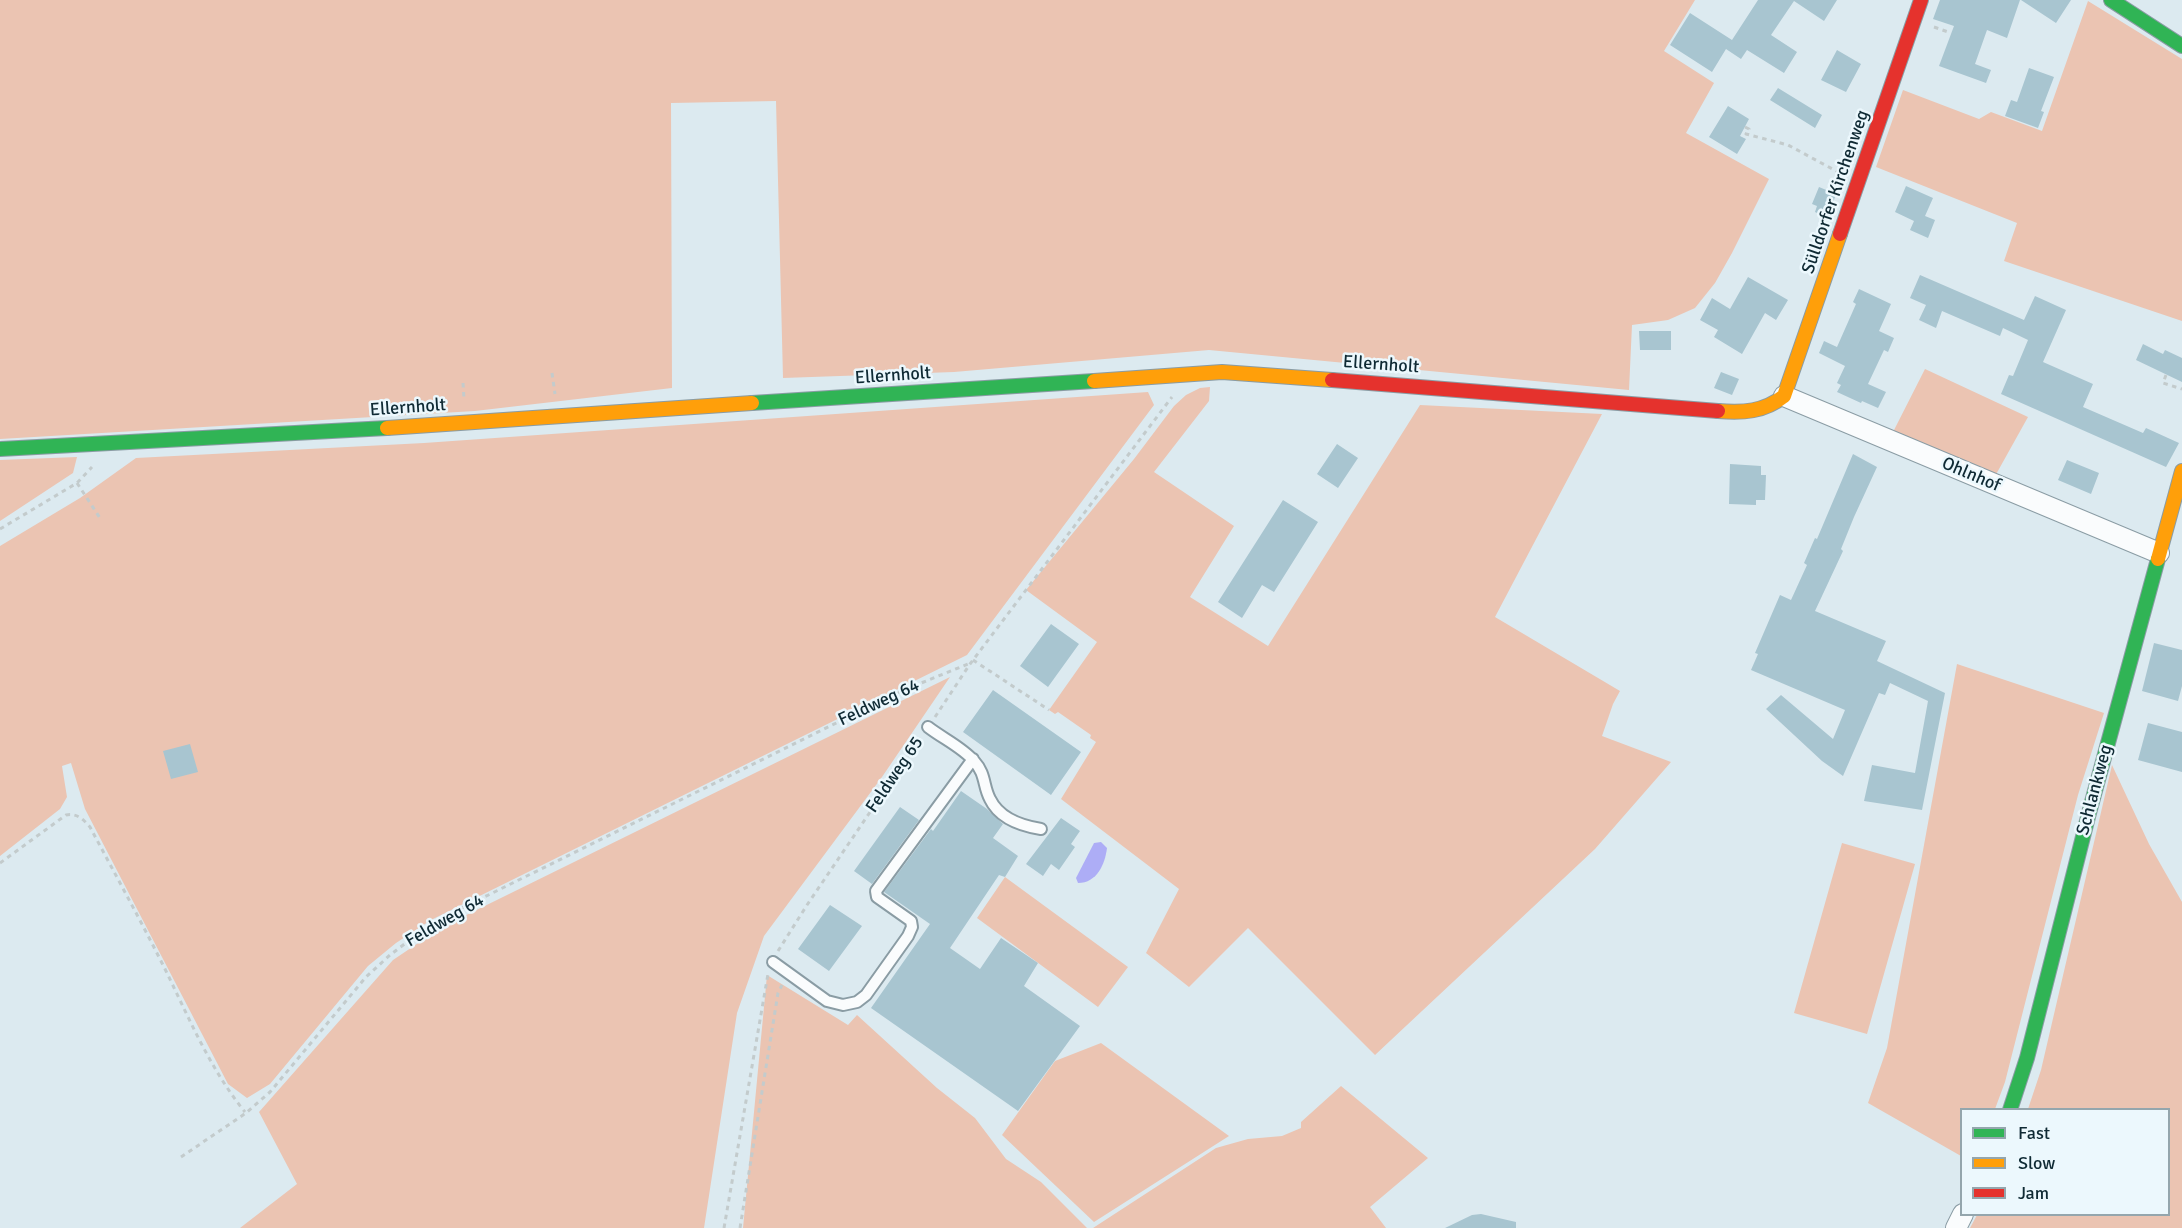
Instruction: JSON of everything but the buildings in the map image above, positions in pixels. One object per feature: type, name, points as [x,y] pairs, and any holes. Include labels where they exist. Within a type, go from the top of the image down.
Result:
[{"type":"street","name":"Sülldorfer Kirchenweg","points":[[1784,396],[1921,0]]},
{"type":"street","points":[[2111,0],[2182,46]]},
{"type":"street","name":"Ellernholt","points":[[0,449],[320,432],[1183,374],[1486,391],[1735,412],[1756,411],[1772,406],[1784,396]]},
{"type":"street","name":"Ohlnhof","points":[[1784,396],[2159,553]]},
{"type":"street","name":"Schlankweg","points":[[2011,1108],[2027,1058],[2089,813],[2182,471]]},
{"type":"lane","points":[[928,728],[972,759],[985,780],[989,798],[995,807],[1020,825],[1041,829]]},
{"type":"lane","points":[[773,962],[827,1001],[843,1005],[856,1002],[866,995],[912,927],[911,921],[878,897],[876,891],[972,759]]},
{"type":"path","points":[[1745,127],[1749,129],[1746,134],[1788,145],[1858,183]]},
{"type":"path","name":"Feldweg 65","points":[[724,1228],[767,975],[782,943],[971,662],[1167,406],[1183,374]]},
{"type":"path","points":[[2166,375],[2163,383],[2182,389]]},
{"type":"path","points":[[0,529],[76,483],[96,463],[109,444]]},
{"type":"path","points":[[76,483],[100,519]]},
{"type":"path","points":[[971,662],[1049,710]]},
{"type":"path","name":"Feldweg 64","points":[[181,1157],[246,1113],[270,1092],[366,977],[423,930],[458,910],[899,692],[971,662]]},
{"type":"path","points":[[0,863],[66,815],[79,816],[90,827],[212,1064],[227,1090],[246,1113]]},
{"type":"path","points":[[740,1228],[778,993],[788,973]]},
{"type":"shaded area","points":[[0,0],[1695,0],[1664,51],[1714,83],[1686,133],[1769,179],[1715,283],[1695,308],[1668,320],[1632,325],[1629,390],[1209,350],[954,372],[783,378],[776,101],[671,103],[672,388],[475,411],[0,439]]},
{"type":"shaded area","points":[[2088,1],[2182,59],[2182,321],[2004,261],[2017,223],[1876,167],[1903,90],[1979,119],[1991,112],[2042,131]]},
{"type":"shaded area","points":[[1925,369],[2028,417],[1994,478],[1892,434]]},
{"type":"shaded area","points":[[1210,387],[1209,401],[1154,472],[1234,526],[1190,597],[1268,646],[1420,405],[1602,414],[1495,617],[1620,691],[1602,736],[1671,762],[1595,849],[1375,1055],[1248,928],[1189,987],[1146,953],[1179,889],[1061,799],[1096,742],[1090,738],[1091,735],[1058,712],[1055,714],[1049,710],[1097,642],[1026,590],[1134,459],[1174,406],[1186,395],[1200,388]]},
{"type":"shaded area","points":[[1148,392],[1154,405],[967,655],[431,920],[396,943],[368,966],[270,1084],[247,1098],[228,1084],[85,809],[71,763],[62,766],[67,797],[60,809],[0,856],[0,546],[80,498],[136,458],[424,443]]},
{"type":"shaded area","points":[[77,457],[73,473],[0,521],[0,460]]},
{"type":"shaded area","points":[[1957,664],[2104,713],[2078,795],[2005,1082],[1995,1108],[1960,1108],[1960,1155],[1868,1103],[1887,1048]]},
{"type":"shaded area","points":[[950,677],[882,777],[764,936],[737,1013],[704,1228],[240,1228],[297,1184],[259,1112],[393,960],[442,927]]},
{"type":"shaded area","points":[[2112,765],[2149,844],[2182,902],[2182,1228],[1970,1228],[1976,1216],[2170,1216],[2170,1108],[2028,1108],[2041,1070]]},
{"type":"shaded area","points":[[1842,843],[1915,864],[1867,1034],[1794,1013]]},
{"type":"shaded area","points":[[1005,877],[1128,967],[1098,1007],[977,918]]},
{"type":"shaded area","points":[[767,975],[848,1025],[857,1015],[937,1088],[975,1118],[1006,1159],[1041,1182],[1087,1228],[743,1228]]},
{"type":"shaded area","points":[[1101,1043],[1229,1136],[1094,1222],[1002,1135],[1055,1061]]},
{"type":"shaded area","points":[[1341,1086],[1428,1158],[1370,1207],[1386,1228],[1093,1228],[1216,1148],[1248,1139],[1282,1136],[1301,1128],[1301,1122]]},
{"type":"water","points":[[1101,842],[1107,848],[1099,872],[1090,880],[1078,883],[1076,878],[1094,843]]},
{"type":"traffic: fast","points":[[2111,0],[2182,46]]},
{"type":"traffic: fast","points":[[752,403],[1094,381]]},
{"type":"traffic: fast","points":[[0,449],[387,428]]},
{"type":"traffic: fast","points":[[2011,1108],[2027,1058],[2089,813],[2158,559]]},
{"type":"traffic: slow","points":[[1718,411],[1753,410],[1769,405],[1784,396],[1840,234]]},
{"type":"traffic: slow","points":[[1094,381],[1222,372],[1332,380]]},
{"type":"traffic: slow","points":[[387,428],[752,403]]},
{"type":"traffic: slow","points":[[2158,559],[2182,471]]},
{"type":"traffic: jam","points":[[1840,234],[1921,0]]},
{"type":"traffic: jam","points":[[1332,380],[1718,411]]}]
